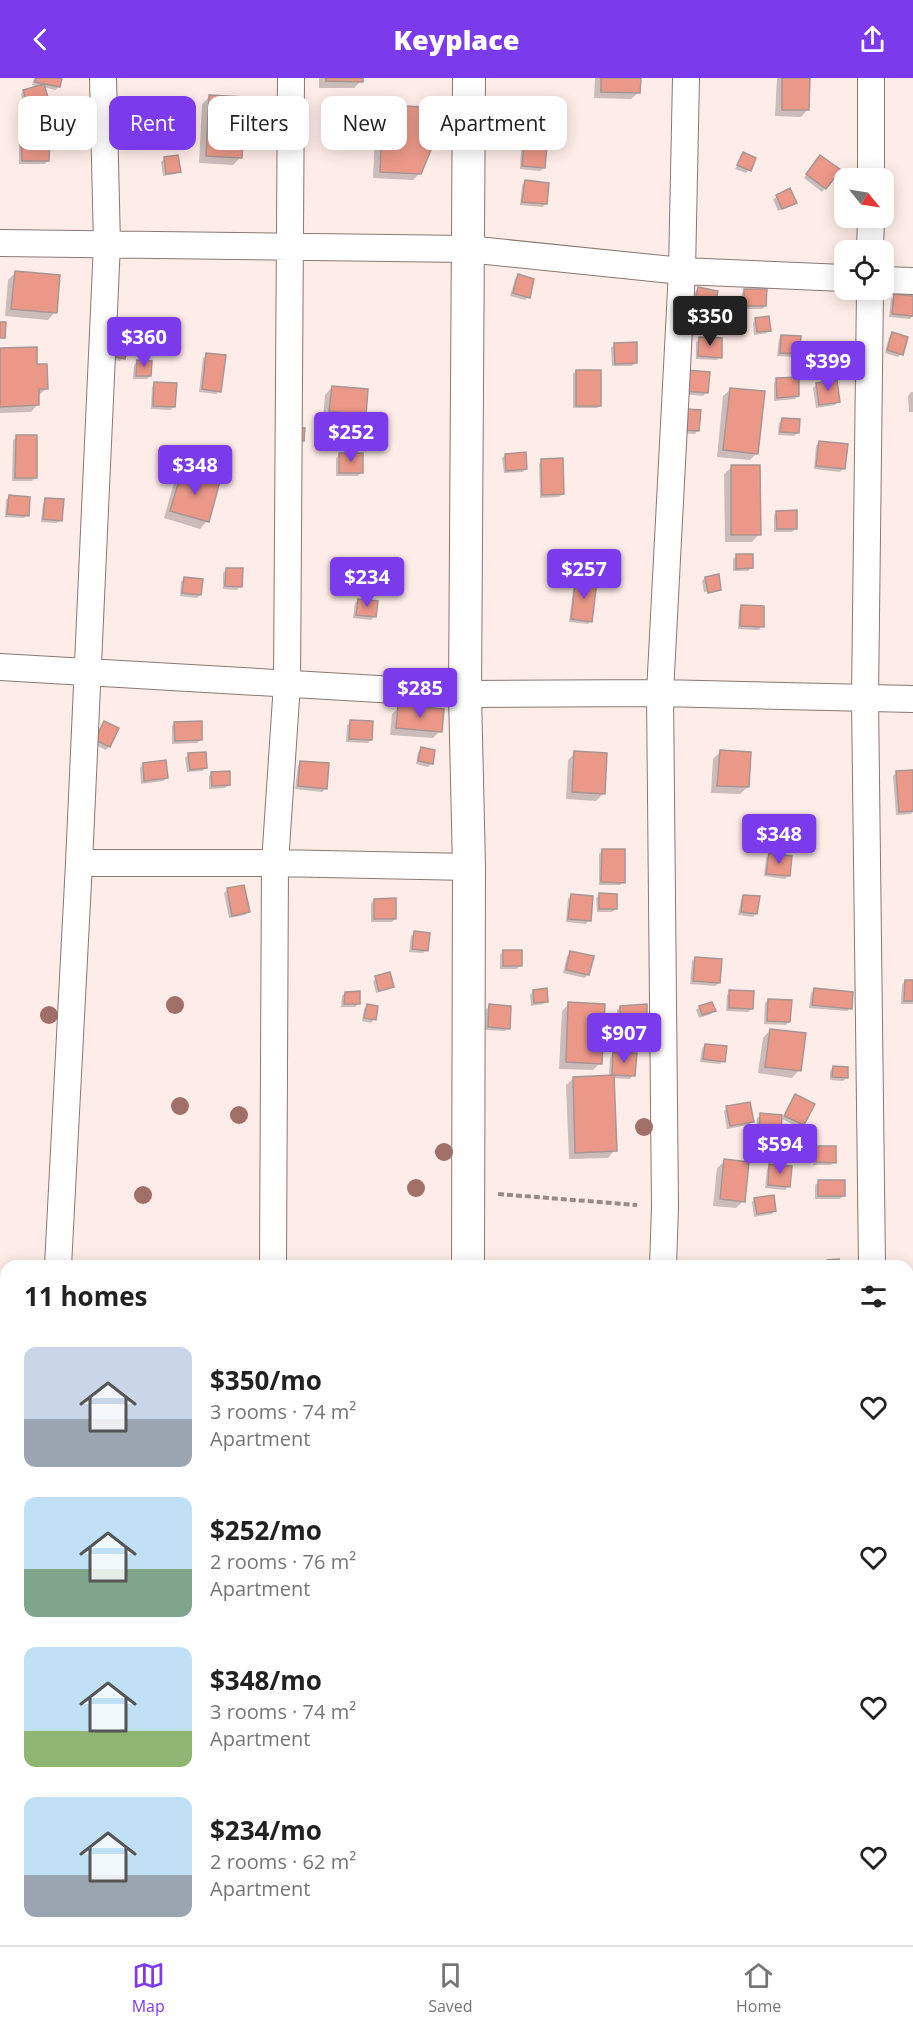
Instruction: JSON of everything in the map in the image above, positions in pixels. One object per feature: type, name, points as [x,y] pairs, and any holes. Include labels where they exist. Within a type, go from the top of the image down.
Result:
[{"type":"street","points":[[58,1260],[80,862],[107,244],[103,78]]},
{"type":"street","points":[[273,1260],[275,863],[287,684],[291,78]]},
{"type":"street","points":[[468,1260],[469,867],[465,694],[466,249],[469,78]]},
{"type":"street","points":[[663,1260],[665,1207],[660,693],[682,271],[686,78]]},
{"type":"street","points":[[871,78],[871,168]]},
{"type":"street","points":[[0,243],[466,249],[682,271],[834,278]]},
{"type":"street","points":[[894,280],[913,281]]},
{"type":"street","points":[[870,300],[865,698],[872,1260]]},
{"type":"street","points":[[0,667],[465,694],[660,693],[913,699]]},
{"type":"street","points":[[80,862],[469,867]]},
{"type":"path","points":[[467,1191],[665,1207]]},
{"type":"building","points":[[36,78],[62,78],[60,87],[35,82]]},
{"type":"building","points":[[326,78],[363,78],[363,82],[326,81]]},
{"type":"building","points":[[601,78],[641,78],[640,93],[601,92]]},
{"type":"building","points":[[782,78],[810,78],[809,110],[782,110]]},
{"type":"building","points":[[44,84],[48,96],[25,96],[23,90]]},
{"type":"building","points":[[407,106],[419,107],[419,150],[431,150],[421,174],[380,172],[381,150],[407,150]]},
{"type":"building","points":[[208,115],[208,150],[242,150],[242,158],[206,156]]},
{"type":"building","points":[[22,150],[50,150],[49,161],[22,161]]},
{"type":"building","points":[[523,150],[547,150],[545,168],[522,166]]},
{"type":"building","points":[[743,152],[756,158],[751,171],[737,165]]},
{"type":"building","points":[[178,155],[181,172],[166,174],[164,157]]},
{"type":"building","points":[[820,155],[838,168],[834,168],[834,179],[826,189],[806,174]]},
{"type":"building","points":[[525,180],[549,183],[547,204],[522,202]]},
{"type":"building","points":[[790,188],[797,203],[782,209],[776,195]]},
{"type":"building","points":[[15,271],[60,275],[57,313],[11,309]]},
{"type":"building","points":[[518,274],[534,279],[530,298],[513,293]]},
{"type":"building","points":[[698,287],[718,291],[715,305],[695,301]]},
{"type":"building","points":[[744,289],[767,289],[766,306],[744,306]]},
{"type":"building","points":[[894,294],[913,296],[913,316],[892,314]]},
{"type":"building","points":[[769,316],[771,331],[757,332],[755,318]]},
{"type":"building","points":[[0,322],[6,322],[5,338],[0,338]]},
{"type":"building","points":[[892,332],[908,337],[903,355],[887,350]]},
{"type":"building","points":[[781,335],[801,336],[799,354],[780,353]]},
{"type":"building","points":[[699,337],[722,338],[722,358],[698,356]]},
{"type":"building","points":[[111,338],[128,343],[125,359],[107,355]]},
{"type":"building","points":[[637,342],[637,363],[615,364],[614,343]]},
{"type":"building","points":[[37,347],[37,364],[47,364],[48,389],[39,389],[39,405],[0,407],[0,348]]},
{"type":"building","points":[[206,353],[226,355],[221,392],[202,389]]},
{"type":"building","points":[[137,360],[152,361],[151,376],[136,376]]},
{"type":"building","points":[[576,370],[601,370],[601,406],[576,406]]},
{"type":"building","points":[[686,370],[710,372],[708,393],[684,391]]},
{"type":"building","points":[[799,377],[799,396],[777,398],[776,378]]},
{"type":"building","points":[[837,380],[840,402],[819,405],[816,383]]},
{"type":"building","points":[[154,382],[177,383],[175,407],[153,406]]},
{"type":"building","points":[[332,386],[368,389],[364,442],[344,441],[347,413],[329,411]]},
{"type":"building","points":[[730,388],[765,391],[758,454],[723,450]]},
{"type":"building","points":[[686,409],[701,410],[699,431],[684,430]]},
{"type":"building","points":[[782,418],[800,419],[799,433],[780,432]]},
{"type":"building","points":[[338,419],[340,435],[322,437],[321,420]]},
{"type":"building","points":[[294,427],[305,428],[304,441],[292,440]]},
{"type":"building","points":[[16,435],[37,435],[37,478],[15,478]]},
{"type":"building","points":[[819,441],[848,444],[845,469],[816,466]]},
{"type":"building","points":[[526,452],[527,469],[506,471],[505,454]]},
{"type":"building","points":[[339,453],[363,453],[363,473],[339,473]]},
{"type":"building","points":[[563,458],[564,494],[542,495],[541,459]]},
{"type":"building","points":[[731,465],[760,465],[761,535],[731,535]]},
{"type":"building","points":[[182,470],[220,481],[209,522],[170,511]]},
{"type":"building","points":[[9,495],[30,497],[29,516],[7,514]]},
{"type":"building","points":[[45,498],[64,499],[62,521],[43,519]]},
{"type":"building","points":[[797,510],[797,529],[777,529],[776,511]]},
{"type":"building","points":[[736,554],[753,554],[753,568],[736,569]]},
{"type":"building","points":[[355,565],[376,567],[374,584],[352,582]]},
{"type":"building","points":[[226,568],[243,568],[242,587],[225,586]]},
{"type":"building","points":[[719,574],[721,590],[708,593],[705,577]]},
{"type":"building","points":[[184,577],[203,579],[201,595],[182,593]]},
{"type":"building","points":[[576,578],[597,581],[592,622],[571,619]]},
{"type":"building","points":[[358,599],[378,601],[376,617],[356,615]]},
{"type":"building","points":[[741,605],[764,606],[764,627],[740,626]]},
{"type":"building","points":[[398,705],[444,709],[442,732],[396,728]]},
{"type":"building","points":[[350,720],[373,721],[372,740],[349,739]]},
{"type":"building","points":[[104,721],[119,728],[110,747],[95,740]]},
{"type":"building","points":[[202,721],[202,740],[175,741],[174,722]]},
{"type":"building","points":[[421,747],[435,750],[433,764],[418,761]]},
{"type":"building","points":[[720,750],[751,752],[749,787],[717,786]]},
{"type":"building","points":[[574,751],[607,753],[605,794],[572,792]]},
{"type":"building","points":[[206,752],[207,768],[190,770],[188,753]]},
{"type":"building","points":[[166,760],[168,778],[144,781],[143,763]]},
{"type":"building","points":[[300,761],[329,763],[327,789],[298,786]]},
{"type":"building","points":[[913,770],[913,811],[899,812],[896,771]]},
{"type":"building","points":[[230,771],[230,785],[212,786],[211,772]]},
{"type":"building","points":[[602,849],[625,849],[625,883],[601,882]]},
{"type":"building","points":[[769,853],[792,856],[790,876],[766,874]]},
{"type":"building","points":[[244,885],[250,912],[232,916],[227,888]]},
{"type":"building","points":[[599,893],[617,894],[617,909],[599,909]]},
{"type":"building","points":[[571,894],[593,896],[591,921],[568,919]]},
{"type":"building","points":[[743,895],[760,896],[757,914],[741,912]]},
{"type":"building","points":[[396,898],[396,919],[374,919],[374,899]]},
{"type":"building","points":[[414,931],[430,933],[428,951],[412,949]]},
{"type":"building","points":[[503,950],[522,950],[522,966],[503,966]]},
{"type":"building","points":[[570,951],[594,956],[589,975],[566,970]]},
{"type":"building","points":[[695,957],[722,959],[720,983],[693,981]]},
{"type":"building","points":[[390,972],[394,987],[379,991],[375,976]]},
{"type":"building","points":[[905,980],[913,980],[913,1001],[904,1001]]},
{"type":"building","points":[[547,988],[548,1002],[534,1003],[533,990]]},
{"type":"building","points":[[814,988],[853,992],[852,1009],[812,1005]]},
{"type":"building","points":[[729,990],[754,991],[753,1009],[729,1008]]},
{"type":"building","points":[[360,991],[360,1004],[344,1004],[345,992]]},
{"type":"building","points":[[768,999],[792,1000],[790,1022],[767,1021]]},
{"type":"building","points":[[568,1002],[605,1004],[602,1064],[566,1062]]},
{"type":"building","points":[[712,1002],[716,1011],[702,1015],[699,1006]]},
{"type":"building","points":[[367,1004],[378,1006],[376,1020],[364,1018]]},
{"type":"building","points":[[489,1004],[511,1006],[510,1029],[488,1027]]},
{"type":"building","points":[[647,1004],[647,1025],[621,1026],[620,1006]]},
{"type":"building","points":[[770,1029],[806,1033],[801,1071],[765,1067]]},
{"type":"building","points":[[705,1044],[727,1046],[725,1062],[703,1059]]},
{"type":"building","points":[[613,1052],[637,1053],[635,1076],[612,1075]]},
{"type":"building","points":[[833,1066],[848,1067],[848,1078],[832,1077]]},
{"type":"building","points":[[614,1075],[617,1151],[575,1153],[573,1077]]},
{"type":"building","points":[[795,1094],[815,1104],[804,1125],[784,1116]]},
{"type":"building","points":[[750,1102],[754,1122],[730,1126],[726,1106]]},
{"type":"building","points":[[760,1113],[782,1115],[781,1139],[759,1137]]},
{"type":"building","points":[[816,1146],[836,1146],[836,1163],[816,1162]]},
{"type":"building","points":[[724,1159],[749,1162],[745,1202],[720,1199]]},
{"type":"building","points":[[769,1164],[792,1166],[790,1187],[768,1185]]},
{"type":"building","points":[[818,1180],[845,1180],[845,1196],[818,1196]]},
{"type":"building","points":[[774,1195],[776,1211],[757,1214],[754,1198]]}]
